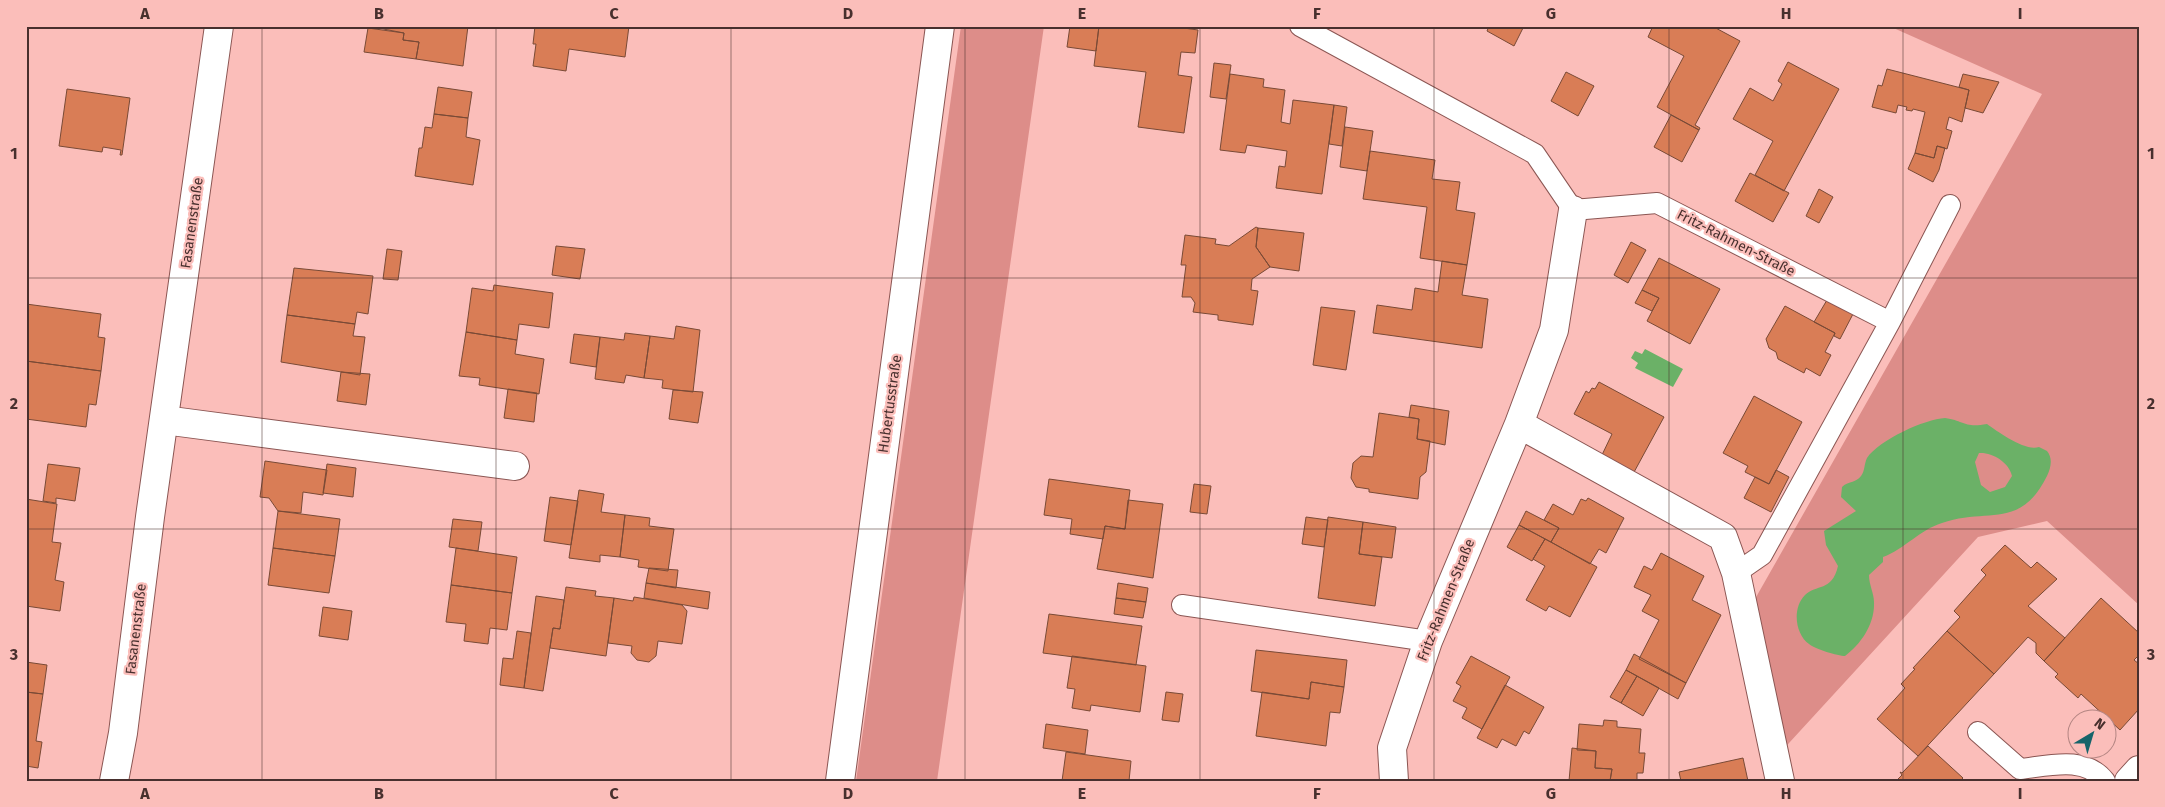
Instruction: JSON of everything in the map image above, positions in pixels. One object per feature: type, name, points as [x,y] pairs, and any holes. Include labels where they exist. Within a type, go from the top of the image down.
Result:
[{"type":"street","name":"Fasanenstraße","points":[[121,780],[123,733],[219,26]]},
{"type":"street","name":"Hubertusstraße","points":[[840,781],[940,26]]},
{"type":"street","name":"Fritz-Rahmen-Straße","points":[[1394,781],[1392,748],[1428,641],[1519,424],[1554,330],[1573,210]]},
{"type":"street","points":[[164,420],[516,466]]},
{"type":"street","points":[[1519,424],[1723,537],[1736,573],[1780,781]]},
{"type":"street","points":[[2129,781],[2139,770]]},
{"type":"lane","points":[[1300,26],[1535,154],[1573,210]]},
{"type":"lane","name":"Fritz-Rahmen-Straße","points":[[1573,210],[1658,202],[1890,322]]},
{"type":"lane","points":[[1736,573],[1762,555],[1890,322],[1950,205]]},
{"type":"lane","points":[[1182,605],[1428,641]]},
{"type":"lane","points":[[1978,732],[2020,769],[2083,765],[2098,772],[2105,781]]},
{"type":"shaded area","points":[[961,26],[1044,26],[937,781],[856,781]]},
{"type":"shaded area","points":[[1889,26],[2139,26],[2139,605],[2047,521],[1978,537],[1777,756],[1747,613],[2042,94]]},
{"type":"shaded area","points":[[1645,349],[1683,369],[1673,387],[1635,368],[1638,363],[1631,358],[1635,351],[1642,354]]},
{"type":"shaded area","points":[[1936,419],[1952,419],[1969,425],[1987,424],[2020,444],[2033,448],[2039,447],[2047,451],[2050,457],[2050,470],[2037,493],[2026,504],[2014,511],[1942,523],[1926,530],[1891,554],[1883,557],[1883,562],[1869,575],[1874,599],[1874,610],[1866,633],[1856,646],[1845,656],[1812,646],[1804,640],[1798,628],[1798,607],[1805,595],[1828,584],[1832,580],[1838,566],[1826,545],[1824,531],[1856,511],[1841,497],[1842,487],[1861,476],[1867,458],[1881,444],[1915,426]],"holes":[[[1979,453],[1994,456],[2007,466],[2012,476],[2005,487],[1990,492],[1981,485],[1975,462]]]},
{"type":"building","points":[[368,26],[468,26],[463,66],[416,59],[419,42],[403,40],[404,33]]},
{"type":"building","points":[[535,26],[629,26],[625,57],[569,49],[566,71],[533,66],[536,44],[533,44]]},
{"type":"building","points":[[1070,26],[1099,26],[1096,51],[1067,47]]},
{"type":"building","points":[[1099,26],[1169,26],[1198,30],[1195,53],[1181,52],[1178,75],[1192,77],[1184,133],[1138,127],[1146,72],[1094,66]]},
{"type":"building","points":[[1489,26],[1524,26],[1514,46],[1487,31]]},
{"type":"building","points":[[1653,26],[1712,26],[1740,41],[1695,125],[1700,128],[1699,130],[1657,107],[1684,56],[1648,37]]},
{"type":"building","points":[[368,28],[404,33],[403,40],[419,42],[416,59],[364,52]]},
{"type":"building","points":[[1788,62],[1839,89],[1784,191],[1755,175],[1773,141],[1733,119],[1750,88],[1773,101],[1782,84],[1778,81]]},
{"type":"building","points":[[1214,63],[1231,65],[1226,99],[1210,97]]},
{"type":"building","points":[[1887,69],[1969,90],[1962,122],[1949,117],[1946,129],[1952,131],[1947,149],[1937,146],[1934,158],[1915,153],[1925,112],[1913,109],[1912,111],[1906,110],[1907,107],[1898,105],[1896,113],[1872,107],[1878,85],[1882,86]]},
{"type":"building","points":[[1566,72],[1594,86],[1578,116],[1551,101]]},
{"type":"building","points":[[1230,74],[1264,79],[1263,87],[1285,90],[1281,122],[1290,124],[1293,100],[1334,105],[1322,194],[1276,188],[1279,166],[1285,167],[1287,151],[1247,145],[1245,153],[1220,150]]},
{"type":"building","points":[[1963,74],[1999,82],[1983,113],[1965,108],[1969,90],[1959,87]]},
{"type":"building","points":[[438,87],[472,92],[468,118],[434,114]]},
{"type":"building","points":[[67,89],[130,98],[122,155],[120,155],[121,150],[103,147],[102,152],[59,146]]},
{"type":"building","points":[[1334,105],[1347,107],[1342,146],[1329,144]]},
{"type":"building","points":[[434,114],[468,118],[466,137],[480,140],[473,185],[415,176],[419,148],[422,148],[425,127],[432,128]]},
{"type":"building","points":[[1671,115],[1699,130],[1682,162],[1654,147]]},
{"type":"building","points":[[1345,127],[1373,131],[1367,171],[1340,167]]},
{"type":"building","points":[[1937,146],[1945,148],[1939,170],[1933,182],[1908,169],[1915,153],[1934,158]]},
{"type":"building","points":[[1370,151],[1435,160],[1432,179],[1460,182],[1456,210],[1475,213],[1467,265],[1420,258],[1427,207],[1363,199]]},
{"type":"building","points":[[1750,173],[1789,193],[1773,222],[1735,201]]},
{"type":"building","points":[[1819,189],[1833,197],[1819,223],[1806,216]]},
{"type":"building","points":[[1256,227],[1258,228],[1256,247],[1270,267],[1252,279],[1251,290],[1258,291],[1253,325],[1218,320],[1218,315],[1193,312],[1195,303],[1191,297],[1182,297],[1186,265],[1181,265],[1185,235],[1216,239],[1215,244],[1229,246]]},
{"type":"building","points":[[1258,228],[1304,233],[1299,271],[1270,267],[1256,247]]},
{"type":"building","points":[[1631,242],[1646,250],[1628,283],[1614,275]]},
{"type":"building","points":[[556,246],[585,249],[580,279],[552,275]]},
{"type":"building","points":[[387,249],[402,251],[398,280],[383,279]]},
{"type":"building","points":[[1659,258],[1720,289],[1690,344],[1647,321],[1659,298],[1642,290]]},
{"type":"building","points":[[1442,261],[1467,265],[1462,295],[1488,299],[1482,348],[1373,333],[1377,305],[1412,310],[1415,288],[1438,292]]},
{"type":"building","points":[[294,268],[373,276],[368,314],[357,312],[355,324],[287,315]]},
{"type":"building","points":[[494,285],[553,293],[549,328],[519,324],[517,340],[466,332],[472,288],[493,291]]},
{"type":"building","points":[[1642,290],[1659,298],[1652,311],[1635,303]]},
{"type":"building","points":[[1827,300],[1853,314],[1840,339],[1834,336],[1835,333],[1814,322]]},
{"type":"building","points":[[26,304],[101,314],[98,337],[105,338],[101,371],[26,361]]},
{"type":"building","points":[[1785,306],[1835,333],[1825,352],[1831,355],[1820,376],[1806,368],[1804,373],[1778,359],[1776,352],[1769,348],[1766,339]]},
{"type":"building","points":[[1321,307],[1355,311],[1346,370],[1313,365]]},
{"type":"building","points":[[287,315],[355,324],[353,336],[365,337],[360,375],[281,362]]},
{"type":"building","points":[[676,326],[700,330],[693,392],[662,388],[663,380],[644,378],[650,336],[674,339]]},
{"type":"building","points":[[466,332],[517,340],[515,354],[544,359],[539,394],[479,385],[480,378],[459,376]]},
{"type":"building","points":[[625,333],[650,336],[644,378],[626,375],[624,383],[595,379],[600,337],[624,340]]},
{"type":"building","points":[[574,334],[600,337],[596,367],[570,363]]},
{"type":"building","points":[[26,361],[101,371],[96,405],[89,404],[86,427],[26,419]]},
{"type":"building","points":[[341,372],[370,374],[366,405],[337,401]]},
{"type":"building","points":[[1599,382],[1664,417],[1633,474],[1601,457],[1612,434],[1574,414],[1586,391],[1589,393],[1592,388],[1595,389]]},
{"type":"building","points":[[508,389],[537,393],[534,422],[504,418]]},
{"type":"building","points":[[673,390],[703,392],[698,423],[669,419]]},
{"type":"building","points":[[1754,396],[1802,422],[1769,484],[1745,472],[1748,466],[1723,453]]},
{"type":"building","points":[[1411,405],[1449,411],[1445,445],[1417,439],[1419,419],[1409,417]]},
{"type":"building","points":[[1379,413],[1419,419],[1417,439],[1430,441],[1426,472],[1420,477],[1418,499],[1369,492],[1369,489],[1356,487],[1351,478],[1353,463],[1361,456],[1373,457]]},
{"type":"building","points":[[265,461],[327,470],[323,495],[303,492],[301,513],[278,511],[269,498],[260,497]]},
{"type":"building","points":[[48,464],[80,468],[75,501],[56,498],[56,503],[43,501]]},
{"type":"building","points":[[327,464],[356,468],[353,497],[323,493]]},
{"type":"building","points":[[1776,470],[1789,477],[1771,512],[1744,498],[1755,477],[1769,484]]},
{"type":"building","points":[[1049,479],[1130,490],[1125,529],[1105,526],[1103,539],[1070,534],[1072,519],[1044,515]]},
{"type":"building","points":[[1194,484],[1211,486],[1207,514],[1190,512]]},
{"type":"building","points":[[579,490],[604,494],[601,512],[625,515],[620,557],[600,555],[600,562],[569,558]]},
{"type":"building","points":[[550,497],[578,501],[571,545],[544,541]]},
{"type":"building","points":[[1588,498],[1624,518],[1606,553],[1599,549],[1590,564],[1551,542],[1559,528],[1544,520],[1553,504],[1573,515],[1581,499],[1586,501]]},
{"type":"building","points":[[26,499],[57,504],[52,542],[61,543],[55,580],[64,582],[60,611],[26,606]]},
{"type":"building","points":[[1128,500],[1163,504],[1153,578],[1097,569],[1105,526],[1125,529]]},
{"type":"building","points":[[278,511],[340,519],[335,556],[273,548]]},
{"type":"building","points":[[1526,511],[1559,528],[1551,542],[1519,525]]},
{"type":"building","points":[[625,515],[650,518],[649,526],[674,529],[668,571],[638,567],[639,560],[620,557]]},
{"type":"building","points":[[1306,517],[1328,520],[1324,547],[1302,544]]},
{"type":"building","points":[[1328,517],[1363,522],[1359,554],[1382,557],[1375,606],[1318,598]]},
{"type":"building","points":[[453,519],[482,522],[478,551],[449,547]]},
{"type":"building","points":[[1363,522],[1396,527],[1392,558],[1359,554]]},
{"type":"building","points":[[1519,525],[1545,539],[1532,561],[1507,547]]},
{"type":"building","points":[[1545,539],[1597,567],[1570,617],[1549,606],[1546,611],[1526,600],[1545,566],[1533,559]]},
{"type":"building","points":[[2005,545],[2031,568],[2037,562],[2057,579],[2028,606],[2065,638],[2044,661],[2036,653],[2036,643],[2028,637],[1994,674],[1947,631],[1960,617],[1954,611],[1986,575],[1981,570]]},
{"type":"building","points":[[273,548],[335,556],[329,593],[268,585]]},
{"type":"building","points":[[456,548],[517,557],[512,593],[451,585]]},
{"type":"building","points":[[1661,553],[1704,576],[1692,600],[1721,615],[1686,683],[1639,659],[1659,620],[1642,611],[1651,595],[1634,587],[1644,566],[1652,570]]},
{"type":"building","points":[[649,568],[678,570],[676,588],[646,583]]},
{"type":"building","points":[[646,583],[710,592],[708,609],[644,598]]},
{"type":"building","points":[[1118,583],[1148,588],[1146,602],[1116,598]]},
{"type":"building","points":[[451,585],[512,593],[507,630],[490,628],[488,644],[464,641],[466,624],[446,622]]},
{"type":"building","points":[[566,587],[596,591],[595,596],[614,598],[606,656],[550,648],[553,628],[560,629]]},
{"type":"building","points":[[536,596],[564,600],[560,629],[553,628],[543,691],[524,688]]},
{"type":"building","points":[[634,597],[682,605],[687,611],[682,644],[658,641],[656,656],[649,662],[637,660],[631,653],[632,646],[608,643],[614,598],[633,601]]},
{"type":"building","points":[[1116,598],[1146,602],[1143,618],[1114,614]]},
{"type":"building","points":[[2101,598],[2139,633],[2139,655],[2134,660],[2139,664],[2139,709],[2120,730],[2118,728],[2118,710],[2098,710],[2081,694],[2078,698],[2055,677],[2058,674],[2044,661]]},
{"type":"building","points":[[323,607],[352,611],[348,640],[319,636]]},
{"type":"building","points":[[1049,614],[1142,626],[1136,665],[1043,653]]},
{"type":"building","points":[[517,631],[531,633],[524,688],[500,685],[503,658],[513,659]]},
{"type":"building","points":[[1947,631],[1994,674],[1918,756],[1877,719],[1905,688],[1901,684],[1915,669],[1913,668]]},
{"type":"building","points":[[1256,650],[1347,660],[1344,687],[1311,682],[1309,699],[1251,691]]},
{"type":"building","points":[[1634,654],[1686,683],[1678,699],[1626,670]]},
{"type":"building","points":[[1072,656],[1146,666],[1140,712],[1091,705],[1090,711],[1072,708],[1075,689],[1067,688]]},
{"type":"building","points":[[1471,656],[1510,677],[1482,729],[1462,718],[1467,708],[1453,701],[1461,686],[1456,683]]},
{"type":"building","points":[[26,662],[47,665],[43,694],[26,692]]},
{"type":"building","points":[[1626,670],[1637,676],[1621,703],[1610,697]]},
{"type":"building","points":[[1637,676],[1659,688],[1643,716],[1621,703]]},
{"type":"building","points":[[1311,682],[1344,687],[1340,713],[1330,712],[1326,746],[1256,736],[1262,692],[1309,699]]},
{"type":"building","points":[[1505,685],[1544,707],[1529,734],[1524,731],[1516,746],[1502,739],[1497,748],[1477,738]]},
{"type":"building","points":[[26,692],[43,694],[36,741],[42,742],[38,768],[26,766]]},
{"type":"building","points":[[1166,692],[1183,694],[1179,722],[1162,720]]},
{"type":"building","points":[[1604,720],[1617,721],[1617,727],[1641,729],[1639,753],[1645,753],[1643,773],[1637,773],[1637,781],[1610,781],[1612,769],[1595,768],[1596,751],[1577,750],[1579,724],[1603,726]]},
{"type":"building","points":[[1046,724],[1088,730],[1085,754],[1043,748]]},
{"type":"building","points":[[1928,746],[1963,778],[1960,781],[1896,781],[1902,775],[1900,772],[1902,773]]},
{"type":"building","points":[[1572,748],[1596,751],[1595,768],[1612,769],[1610,781],[1569,781]]},
{"type":"building","points":[[1066,752],[1131,761],[1129,781],[1062,781]]},
{"type":"building","points":[[1743,758],[1748,781],[1681,781],[1679,772]]}]
